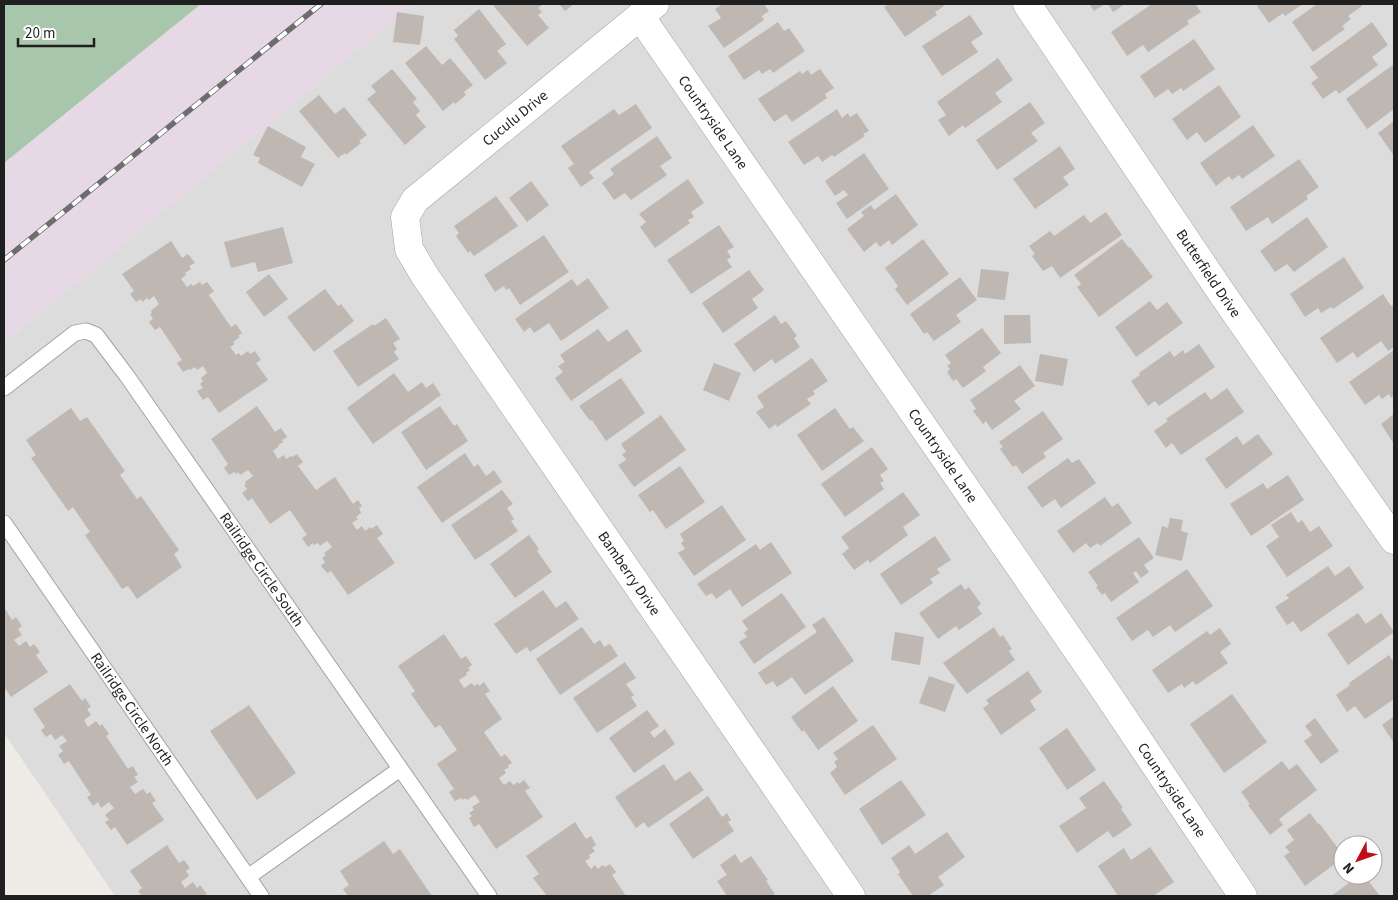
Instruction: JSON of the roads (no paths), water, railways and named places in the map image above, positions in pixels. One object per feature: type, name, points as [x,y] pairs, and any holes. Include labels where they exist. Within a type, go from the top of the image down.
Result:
[{"type":"street","name":"Butterfield Drive","points":[[1027,4],[1223,295],[1394,540]]},
{"type":"street","name":"Cuculu Drive","points":[[409,249],[405,217],[415,200],[647,10]]},
{"type":"street","name":"Countryside Lane","points":[[647,10],[1243,896]]},
{"type":"street","name":"Bamberry Drive","points":[[409,249],[424,276],[851,896]]},
{"type":"lane","name":"Railridge Circle South","points":[[4,388],[75,333],[86,331],[96,336],[127,376],[489,896]]},
{"type":"lane","name":"Railridge Circle North","points":[[4,523],[261,896]]},
{"type":"lane","points":[[248,877],[400,769]]},
{"type":"railway","points":[[4,260],[321,4]]}]
